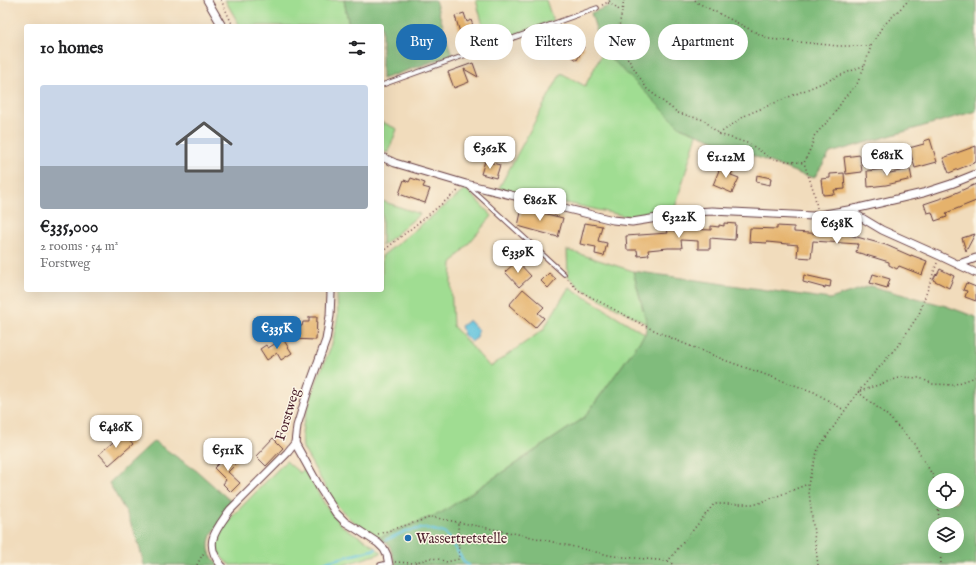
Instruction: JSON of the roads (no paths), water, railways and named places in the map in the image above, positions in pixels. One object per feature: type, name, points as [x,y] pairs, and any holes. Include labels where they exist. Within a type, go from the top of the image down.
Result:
[{"type":"street","points":[[207,0],[221,24]]},
{"type":"street","points":[[384,158],[395,163],[466,184],[613,220],[632,222],[695,212],[712,211],[814,216],[854,209],[923,193],[976,174]]},
{"type":"street","points":[[854,209],[857,215],[882,230],[976,273]]},
{"type":"street","points":[[959,264],[976,258]]},
{"type":"street","name":"Forstweg","points":[[221,565],[212,549],[214,536],[230,510],[287,453],[295,443],[297,426],[326,340],[330,316],[331,292]]},
{"type":"street","points":[[295,443],[336,513],[346,522],[378,543],[384,549],[389,564]]},
{"type":"lane","points":[[384,84],[597,8]]},
{"type":"lane","points":[[466,184],[564,274]]},
{"type":"lane","points":[[380,565],[389,564]]},
{"type":"water","points":[[469,320],[478,330],[477,338],[471,342],[464,335],[461,326]]},
{"type":"waterway","points":[[386,540],[406,531],[425,528],[445,533],[465,563],[469,565]]},
{"type":"waterway","points":[[314,565],[376,549]]},
{"type":"place","name":"Wassertretstelle","points":[[408,538]]}]
